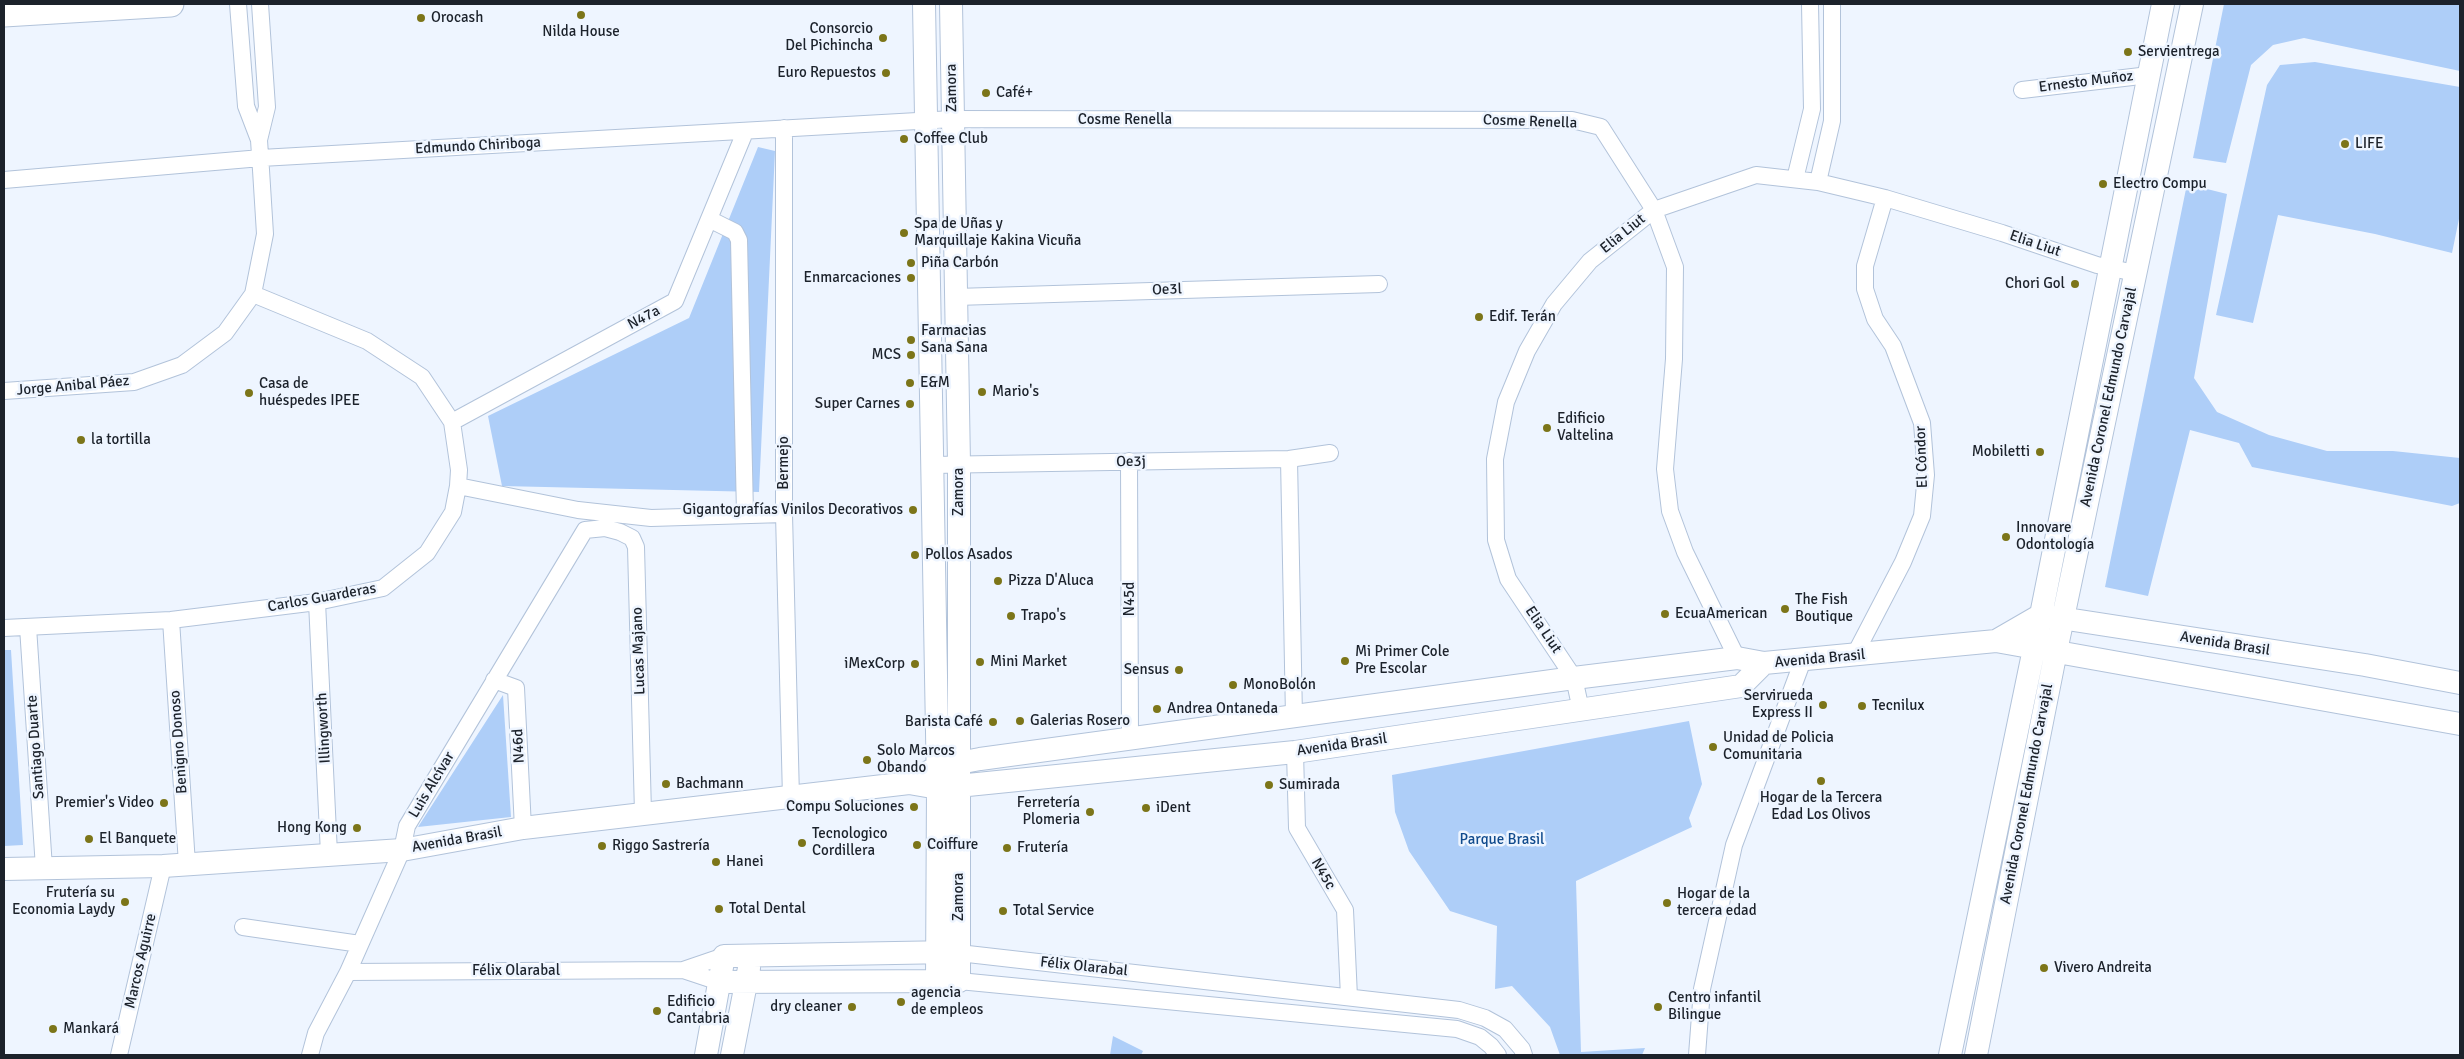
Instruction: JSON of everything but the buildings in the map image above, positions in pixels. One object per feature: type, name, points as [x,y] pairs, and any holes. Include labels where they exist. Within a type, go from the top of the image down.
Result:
[{"type":"main road","points":[[4,14],[171,4]]},
{"type":"street","name":"Jorge Anibal Páez","points":[[4,391],[134,382],[182,365],[226,334],[253,294],[264,234],[261,158],[259,140],[246,106],[238,4]]},
{"type":"street","name":"Jorge Anibal Páez","points":[[259,140],[267,108],[260,4]]},
{"type":"street","name":"Zamora","points":[[924,4],[932,465],[945,780],[948,981]]},
{"type":"street","name":"Zamora","points":[[951,4],[959,464],[959,763]]},
{"type":"street","points":[[1795,179],[1812,109],[1810,4]]},
{"type":"street","points":[[1818,182],[1832,121],[1832,4]]},
{"type":"street","name":"Avenida Coronel Edmundo Carvajal","points":[[1976,1055],[2056,651],[2052,617],[2111,268],[2163,4]]},
{"type":"street","name":"Avenida Coronel Edmundo Carvajal","points":[[1950,1055],[2034,646],[2052,617],[2135,273],[2170,117],[2192,4]]},
{"type":"street","name":"Ernesto Muñoz","points":[[2022,90],[2149,75]]},
{"type":"street","name":"Edmundo Chiriboga","points":[[4,180],[261,158],[953,119]]},
{"type":"street","name":"Cosme Renella","points":[[953,119],[1572,120],[1601,128],[1654,210],[1675,267],[1674,359],[1665,469],[1670,511],[1685,552],[1737,658]]},
{"type":"street","name":"Bermejo","points":[[784,128],[784,514],[791,798]]},
{"type":"street","name":"N47a","points":[[452,422],[675,301],[745,132]]},
{"type":"street","name":"Elia Liut","points":[[1581,710],[1574,678],[1508,579],[1496,540],[1494,460],[1506,402],[1527,351],[1554,304],[1590,261],[1654,210],[1756,174],[1818,182],[1885,198],[2111,268],[2135,273]]},
{"type":"street","name":"El Cóndor","points":[[1854,656],[1903,562],[1919,524],[1922,516],[1926,475],[1922,422],[1893,346],[1875,319],[1865,289],[1865,266],[1885,198]]},
{"type":"street","points":[[709,219],[735,232],[740,240],[745,514]]},
{"type":"street","name":"Oe3l","points":[[956,296],[1379,284]]},
{"type":"street","name":"Carlos Guarderas","points":[[4,628],[171,620],[317,602],[383,588],[427,553],[453,512],[459,470],[452,422],[422,376],[367,341],[253,294]]},
{"type":"street","name":"Oe3j","points":[[932,465],[1289,460],[1330,453]]},
{"type":"street","points":[[1289,460],[1294,717]]},
{"type":"street","name":"N45d","points":[[1129,462],[1130,737]]},
{"type":"street","points":[[458,486],[578,510],[605,520],[784,514]]},
{"type":"street","name":"Lucas Majano","points":[[585,530],[605,520],[620,532],[632,538],[636,547],[643,813]]},
{"type":"street","name":"Luis Alcívar","points":[[310,1055],[316,1033],[348,972],[402,850],[407,826],[585,530]]},
{"type":"street","name":"Illingworth","points":[[317,602],[329,854]]},
{"type":"street","name":"Avenida Brasil","points":[[1996,641],[2052,617],[2365,665],[2460,683]]},
{"type":"street","name":"Benigno Donoso","points":[[171,620],[187,864]]},
{"type":"street","name":"Santiago Duarte","points":[[28,627],[44,868]]},
{"type":"street","name":"Avenida Brasil","points":[[945,780],[959,763],[1130,737],[1294,717],[1574,678],[1737,658],[1764,664],[1996,641],[2034,646],[2460,724]]},
{"type":"street","points":[[1697,1055],[1702,989],[1734,845],[1803,660]]},
{"type":"street","name":"Avenida Brasil","points":[[4,868],[163,866],[402,850],[523,828],[909,783],[1295,752],[1741,686],[1764,664]]},
{"type":"street","name":"N46d","points":[[494,680],[516,688],[523,828]]},
{"type":"street","name":"N45c","points":[[1295,752],[1297,828],[1345,910],[1348,997]]},
{"type":"street","name":"Marcos Aguirre","points":[[120,1055],[163,866]]},
{"type":"street","points":[[243,927],[360,944]]},
{"type":"street","name":"Félix Olarabal","points":[[348,972],[684,970],[724,956],[948,952],[1459,1010],[1485,1018],[1505,1028],[1522,1049],[1524,1055]]},
{"type":"street","points":[[706,1055],[724,956]]},
{"type":"street","points":[[732,1055],[752,956]]},
{"type":"street","name":"Félix Olarabal","points":[[684,970],[719,982],[948,981],[1457,1029],[1480,1038]]},
{"type":"street","points":[[1485,1018],[1480,1038],[1492,1046],[1498,1055]]},
{"type":"green space","points":[[2224,4],[2460,4],[2460,71],[2304,38],[2273,45],[2251,65],[2226,163],[2193,158]]},
{"type":"green space","points":[[2315,62],[2460,87],[2460,214],[2452,253],[2375,234],[2278,215],[2253,323],[2216,315],[2267,85],[2280,65]]},
{"type":"green space","points":[[758,147],[775,151],[759,492],[502,486],[488,416],[689,318]]},
{"type":"green space","points":[[2187,184],[2227,194],[2194,378],[2217,412],[2269,435],[2327,451],[2393,451],[2460,458],[2460,503],[2452,506],[2252,467],[2239,443],[2190,430],[2148,596],[2105,587]]},
{"type":"green space","points":[[4,650],[11,650],[23,845],[4,846]]},
{"type":"green space","points":[[503,695],[511,817],[418,827]]},
{"type":"green space","name":"Parque Brasil","points":[[1689,721],[1702,784],[1689,818],[1692,827],[1576,881],[1581,1052],[1645,1048],[1642,1055],[1560,1055],[1550,1027],[1512,986],[1495,989],[1497,926],[1450,911],[1409,851],[1395,812],[1392,775]]},
{"type":"green space","points":[[1113,1036],[1143,1051],[1141,1055],[1110,1055]]},
{"type":"place","name":"Nilda House","points":[[581,15]]},
{"type":"place","name":"Orocash","points":[[421,18]]},
{"type":"place","name":"Consorcio Del Pichincha","points":[[883,38]]},
{"type":"place","name":"Servientrega","points":[[2128,52]]},
{"type":"place","name":"Euro Repuestos","points":[[886,73]]},
{"type":"place","name":"Café+","points":[[986,93]]},
{"type":"place","name":"Coffee Club","points":[[904,139]]},
{"type":"place","name":"LIFE","points":[[2345,144]]},
{"type":"place","name":"Electro Compu","points":[[2103,184]]},
{"type":"place","name":"Spa de Uñas y Marquillaje Kakina Vicuña","points":[[904,233]]},
{"type":"place","name":"Piña Carbón","points":[[911,263]]},
{"type":"place","name":"Enmarcaciones","points":[[911,278]]},
{"type":"place","name":"Chori Gol","points":[[2075,284]]},
{"type":"place","name":"Edif. Terán","points":[[1479,317]]},
{"type":"place","name":"Farmacias Sana Sana","points":[[911,340]]},
{"type":"place","name":"MCS","points":[[911,355]]},
{"type":"place","name":"E&M","points":[[910,383]]},
{"type":"place","name":"Mario's","points":[[982,392]]},
{"type":"place","name":"Casa de huéspedes IPEE","points":[[249,393]]},
{"type":"place","name":"Super Carnes","points":[[910,404]]},
{"type":"place","name":"Edificio Valtelina","points":[[1547,428]]},
{"type":"place","name":"la tortilla","points":[[81,440]]},
{"type":"place","name":"Mobiletti","points":[[2040,452]]},
{"type":"place","name":"Gigantografías Vinilos Decorativos","points":[[913,510]]},
{"type":"place","name":"Innovare Odontología","points":[[2006,537]]},
{"type":"place","name":"Pollos Asados","points":[[915,555]]},
{"type":"place","name":"Pizza D'Aluca","points":[[998,581]]},
{"type":"place","name":"The Fish Boutique","points":[[1785,609]]},
{"type":"place","name":"EcuaAmerican","points":[[1665,614]]},
{"type":"place","name":"Trapo's","points":[[1011,616]]},
{"type":"place","name":"Mi Primer Cole Pre Escolar","points":[[1345,661]]},
{"type":"place","name":"Mini Market","points":[[980,662]]},
{"type":"place","name":"iMexCorp","points":[[915,664]]},
{"type":"place","name":"Sensus","points":[[1179,670]]},
{"type":"place","name":"MonoBolón","points":[[1233,685]]},
{"type":"place","name":"Servirueda Express II","points":[[1823,705]]},
{"type":"place","name":"Tecnilux","points":[[1862,706]]},
{"type":"place","name":"Andrea Ontaneda","points":[[1157,709]]},
{"type":"place","name":"Galerias Rosero","points":[[1020,721]]},
{"type":"place","name":"Barista Café","points":[[993,722]]},
{"type":"place","name":"Unidad de Policia Comunitaria","points":[[1713,747]]},
{"type":"place","name":"Solo Marcos Obando","points":[[867,760]]},
{"type":"place","name":"Hogar de la Tercera Edad Los Olivos","points":[[1821,781]]},
{"type":"place","name":"Bachmann","points":[[666,784]]},
{"type":"place","name":"Sumirada","points":[[1269,785]]},
{"type":"place","name":"Premier's Video","points":[[164,803]]},
{"type":"place","name":"Compu Soluciones","points":[[914,807]]},
{"type":"place","name":"iDent","points":[[1146,808]]},
{"type":"place","name":"Ferretería Plomeria","points":[[1090,812]]},
{"type":"place","name":"Hong Kong","points":[[357,828]]},
{"type":"place","name":"El Banquete","points":[[89,839]]},
{"type":"place","name":"Tecnologico Cordillera","points":[[802,843]]},
{"type":"place","name":"Coiffure","points":[[917,845]]},
{"type":"place","name":"Riggo Sastrería","points":[[602,846]]},
{"type":"place","name":"Frutería","points":[[1007,848]]},
{"type":"place","name":"Hanei","points":[[716,862]]},
{"type":"place","name":"Frutería su Economia Laydy","points":[[125,902]]},
{"type":"place","name":"Hogar de la tercera edad","points":[[1667,903]]},
{"type":"place","name":"Total Dental","points":[[719,909]]},
{"type":"place","name":"Total Service","points":[[1003,911]]},
{"type":"place","name":"Vivero Andreita","points":[[2044,968]]},
{"type":"place","name":"agencia de empleos","points":[[901,1002]]},
{"type":"place","name":"dry cleaner","points":[[852,1007]]},
{"type":"place","name":"Centro infantil Bilingue","points":[[1658,1007]]},
{"type":"place","name":"Edificio Cantabria","points":[[657,1011]]},
{"type":"place","name":"Mankará","points":[[53,1029]]}]
